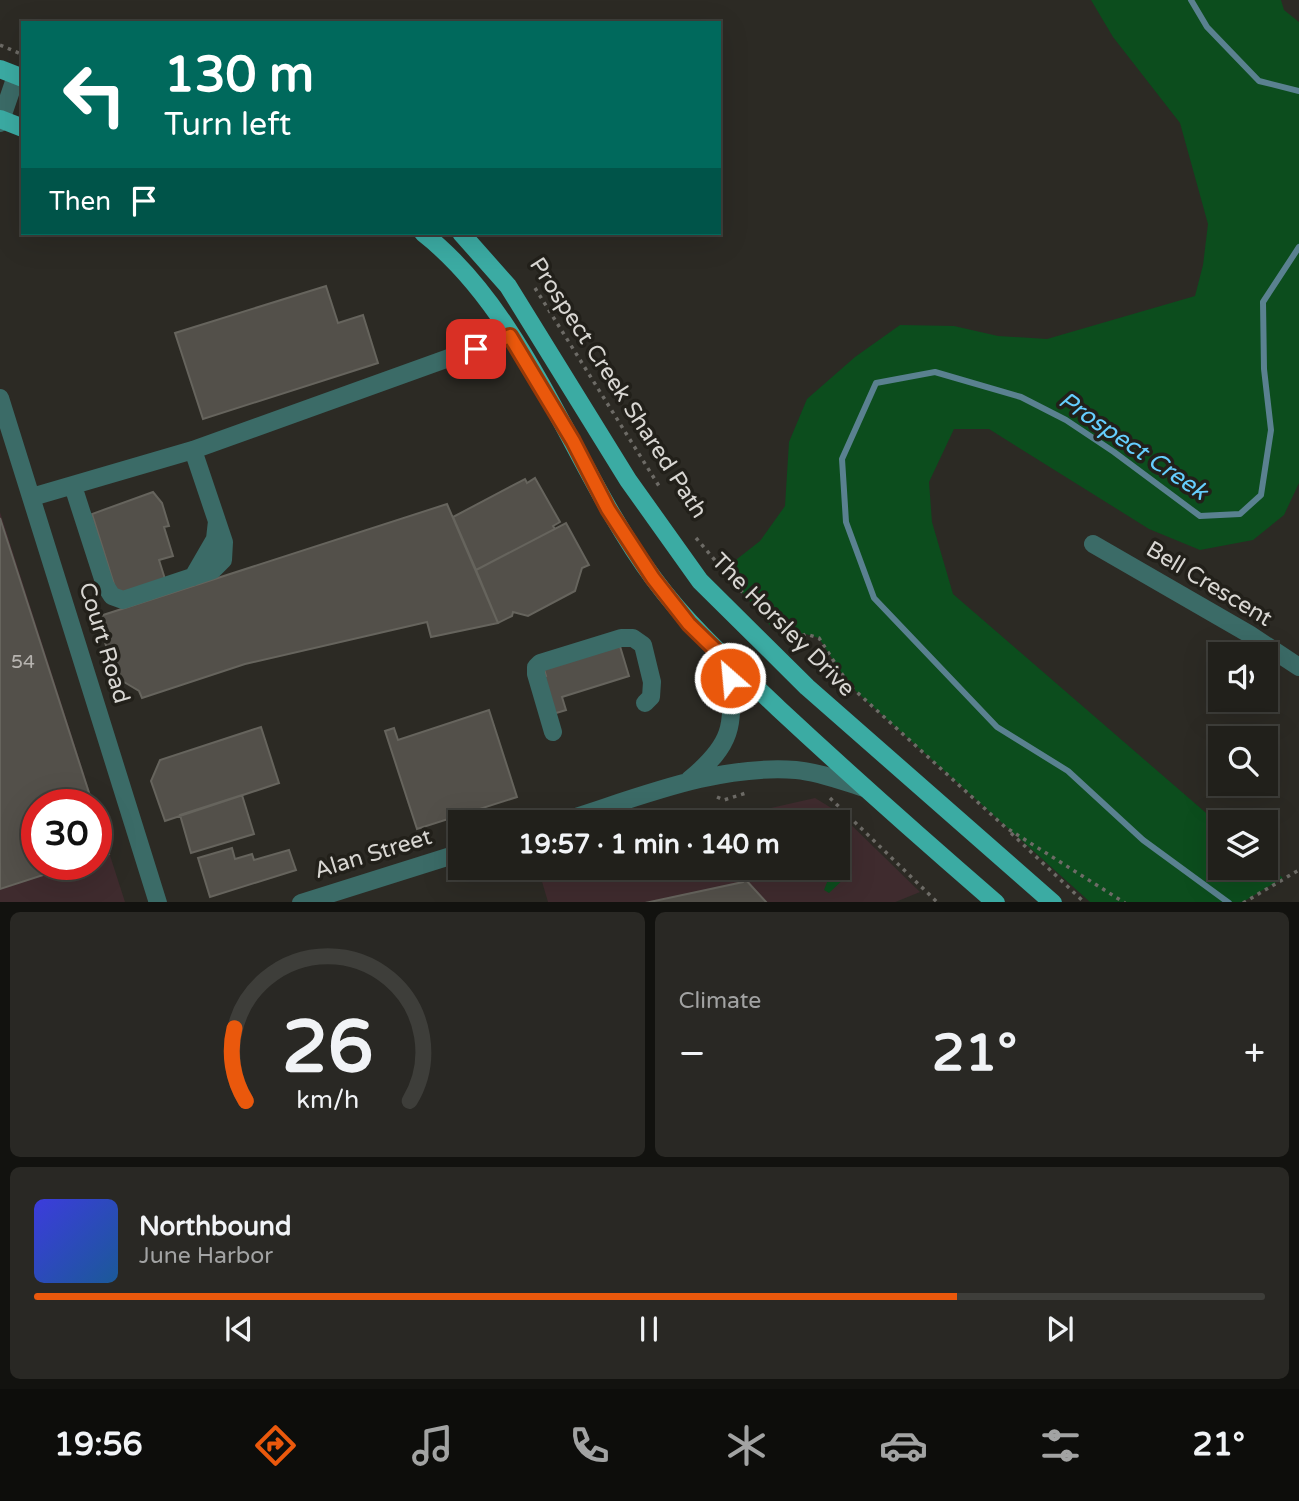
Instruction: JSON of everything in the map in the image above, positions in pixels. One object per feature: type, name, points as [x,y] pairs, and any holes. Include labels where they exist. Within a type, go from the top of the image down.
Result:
[{"type":"main road","points":[[1,121],[21,127]]},
{"type":"main road","points":[[425,235],[444,250],[481,292],[573,441],[608,509],[653,578],[689,624],[863,788],[996,902]]},
{"type":"main road","name":"The Horsley Drive","points":[[463,235],[508,286],[635,491],[700,581],[807,687],[1053,902]]},
{"type":"street","points":[[0,91],[13,74]]},
{"type":"street","points":[[1,121],[13,74]]},
{"type":"street","points":[[32,497],[193,450],[510,336]]},
{"type":"street","name":"Court Road","points":[[0,398],[158,902]]},
{"type":"street","points":[[73,486],[105,585],[112,596],[123,600],[213,570],[223,560],[224,542],[193,450]]},
{"type":"street","name":"Bell Crescent","points":[[1093,544],[1250,634],[1298,676]]},
{"type":"street","points":[[553,732],[536,674],[536,667],[540,663],[621,638],[632,638],[643,645],[652,682],[651,697],[645,703]]},
{"type":"street","points":[[687,782],[721,750],[730,732],[732,714],[729,663]]},
{"type":"street","points":[[598,810],[687,782],[765,770],[797,770],[828,776],[863,788]]},
{"type":"street","name":"Alan Street","points":[[301,902],[448,857]]},
{"type":"path","points":[[0,45],[21,54]]},
{"type":"path","name":"Prospect Creek Shared Path","points":[[534,287],[665,496]]},
{"type":"path","name":"Prospect Creek Shared Path","points":[[689,530],[748,600]]},
{"type":"path","points":[[782,635],[790,641],[806,634],[819,638],[849,685],[1085,902]]},
{"type":"path","points":[[687,782],[724,800],[754,790]]},
{"type":"path","points":[[828,795],[938,902]]},
{"type":"path","points":[[1005,827],[1125,902]]},
{"type":"path","points":[[1243,902],[1299,870]]},
{"type":"shaded area","points":[[0,512],[89,789],[21,789],[21,880],[112,880],[112,862],[125,902],[0,902]]},
{"type":"shaded area","points":[[815,798],[835,810],[762,810]]},
{"type":"shaded area","points":[[850,824],[920,892],[895,902],[548,902],[542,880],[850,880]]},
{"type":"green space","points":[[1091,0],[1281,0],[1284,10],[1299,22],[1299,483],[1284,515],[1253,540],[1200,550],[1149,529],[989,429],[954,429],[929,482],[932,522],[953,594],[1208,815],[1208,880],[1278,880],[1278,874],[1283,878],[1243,902],[1090,902],[849,685],[819,638],[806,634],[790,641],[774,630],[723,570],[760,541],[785,506],[789,442],[807,399],[855,357],[900,325],[954,326],[998,336],[1047,339],[1195,296],[1203,265],[1208,224],[1180,123],[1113,37]]},
{"type":"green space","points":[[828,880],[843,880],[829,893],[824,890]]},
{"type":"building","points":[[326,286],[338,323],[363,315],[378,363],[203,419],[175,333]]},
{"type":"building","points":[[535,478],[560,522],[553,526],[555,529],[476,570],[453,517],[525,479],[527,483]]},
{"type":"building","points":[[153,492],[162,503],[169,526],[164,527],[173,556],[159,560],[165,579],[117,594],[92,514]]},
{"type":"building","points":[[447,504],[498,623],[431,637],[427,622],[245,664],[142,698],[139,691],[124,682],[118,684],[97,617]]},
{"type":"building","points":[[0,518],[88,789],[21,789],[21,880],[28,880],[0,889]]},
{"type":"building","points":[[566,523],[589,565],[582,568],[575,591],[528,616],[513,612],[512,616],[498,623],[476,570]]},
{"type":"building","points":[[619,643],[629,676],[562,697],[566,710],[553,714],[541,677],[546,676],[543,666]]},
{"type":"building","points":[[489,710],[517,797],[476,810],[448,810],[448,819],[417,829],[385,731],[394,728],[398,740]]},
{"type":"building","points":[[261,727],[279,783],[165,821],[151,781],[160,760]]},
{"type":"building","points":[[242,795],[254,834],[191,853],[180,815]]},
{"type":"building","points":[[232,848],[235,859],[252,854],[254,860],[289,850],[296,870],[210,897],[198,858]]},
{"type":"building","points":[[746,880],[766,902],[650,902]]},
{"type":"waterway","name":"Prospect Creek","points":[[1191,0],[1207,27],[1259,81],[1299,91]]},
{"type":"waterway","name":"Prospect Creek","points":[[1228,902],[1143,840],[1068,771],[997,727],[874,598],[846,522],[842,459],[876,383],[935,372],[1021,397],[1066,420],[1200,516],[1240,514],[1261,495],[1271,430],[1264,369],[1263,302],[1299,247]]},
{"type":"route","points":[[476,349],[510,336],[573,441],[608,509],[653,578],[689,624],[729,663],[730,678]]}]
